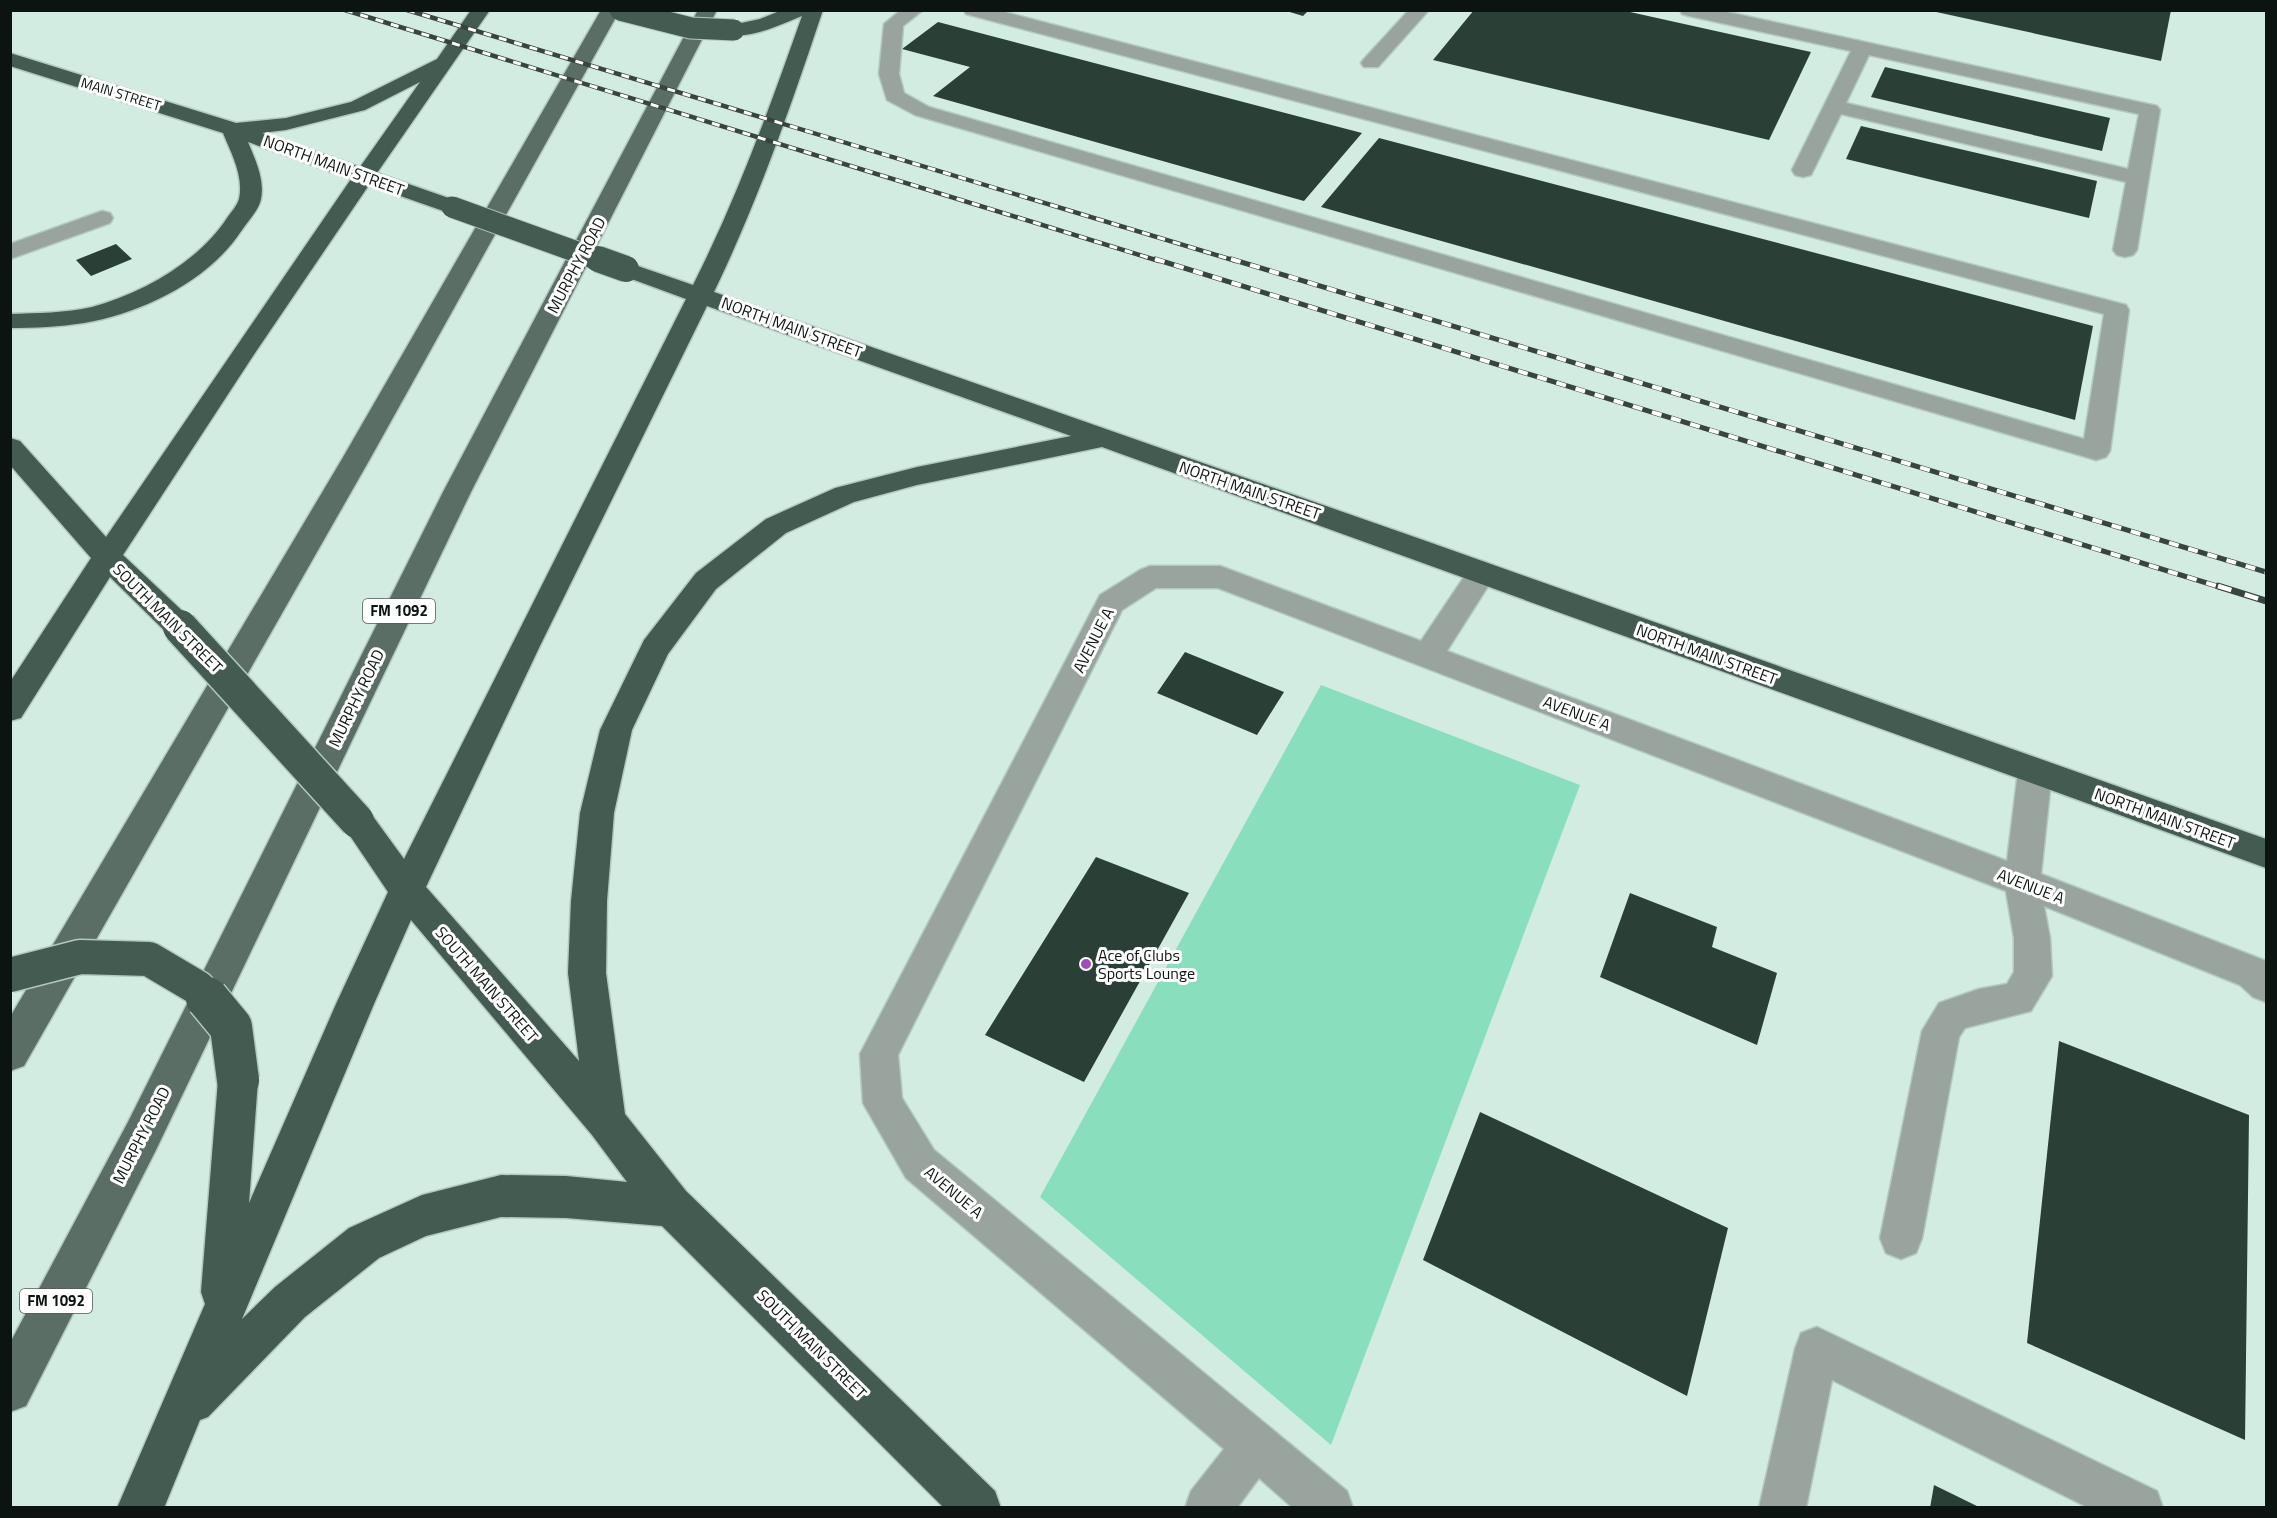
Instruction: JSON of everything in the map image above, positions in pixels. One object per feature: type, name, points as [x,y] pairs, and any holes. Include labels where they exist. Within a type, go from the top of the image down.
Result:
[{"type":"highway","points":[[10,709],[106,556],[363,177],[481,10]]},
{"type":"highway","points":[[620,10],[709,32],[765,24],[800,10]]},
{"type":"highway","points":[[140,1508],[351,1012],[407,890],[522,650],[726,243],[764,151],[814,10]]},
{"type":"highway","name":"MAIN STREET","points":[[10,59],[232,129]]},
{"type":"highway","points":[[10,321],[53,320],[109,310],[158,288],[206,258],[234,227],[250,200],[250,171],[232,129],[286,124],[358,106],[446,60]]},
{"type":"highway","name":"NORTH MAIN STREET","points":[[232,129],[1482,572],[2266,854]]},
{"type":"highway","points":[[606,1121],[587,974],[589,901],[597,813],[616,730],[655,648],[706,581],[776,526],[845,495],[917,476],[1103,438]]},
{"type":"highway","name":"SOUTH MAIN STREET","points":[[10,447],[106,556],[180,627],[357,821],[407,890],[606,1121],[671,1206],[978,1508]]},
{"type":"highway","points":[[10,975],[80,957],[149,959],[198,988],[231,1027],[238,1080],[220,1318]]},
{"type":"highway","points":[[178,1415],[290,1302],[364,1243],[422,1216],[501,1196],[566,1197],[671,1206]]},
{"type":"main road","points":[[10,1053],[356,459],[611,10]]},
{"type":"main road","name":"MURPHY ROAD","points":[[10,1390],[142,1136],[457,492],[708,10]]},
{"type":"lane","points":[[914,10],[894,24],[889,74],[894,96],[922,111],[2096,451],[2116,310],[973,10]]},
{"type":"lane","points":[[1371,63],[1420,10]]},
{"type":"lane","points":[[1689,10],[2150,110],[2125,249]]},
{"type":"lane","points":[[1803,170],[1862,48]]},
{"type":"lane","points":[[1834,106],[2138,178]]},
{"type":"lane","points":[[10,252],[102,218]]},
{"type":"lane","points":[[1427,656],[1482,572]]},
{"type":"lane","name":"AVENUE A","points":[[1330,1508],[921,1164],[883,1103],[879,1054],[1111,603],[1150,577],[1220,577],[2127,922],[2260,979]]},
{"type":"lane","points":[[1901,1238],[1941,1031],[1952,1015],[1979,1006],[2018,999],[2033,976],[2032,938],[2022,883],[2035,772]]},
{"type":"lane","points":[[1782,1508],[1817,1350],[2140,1508]]},
{"type":"lane","points":[[1208,1508],[1255,1446]]},
{"type":"green space","points":[[1321,685],[1580,785],[1331,1445],[1040,1197]]},
{"type":"building","points":[[1283,10],[1309,10],[1303,16]]},
{"type":"building","points":[[1474,10],[1621,10],[1811,52],[1769,140],[1433,60]]},
{"type":"building","points":[[1927,10],[2171,10],[2161,61]]},
{"type":"building","points":[[938,22],[1362,133],[1304,201],[933,96],[970,67],[902,49]]},
{"type":"building","points":[[1885,67],[2110,118],[2102,151],[1871,97]]},
{"type":"building","points":[[1861,126],[2097,181],[2089,218],[1846,159]]},
{"type":"building","points":[[1379,138],[2093,326],[2075,420],[1321,207]]},
{"type":"building","points":[[116,244],[132,259],[91,276],[76,260]]},
{"type":"building","points":[[1185,652],[1284,692],[1257,735],[1157,693]]},
{"type":"building","points":[[1096,857],[1189,893],[1084,1082],[985,1035]]},
{"type":"building","points":[[1630,893],[1717,927],[1712,947],[1777,973],[1757,1045],[1600,977]]},
{"type":"building","points":[[2059,1041],[2249,1115],[2245,1440],[2027,1343]]},
{"type":"building","points":[[1480,1112],[1728,1228],[1687,1396],[1423,1260]]},
{"type":"building","points":[[1934,1485],[1981,1508],[1930,1508]]},
{"type":"railway","points":[[345,10],[1159,261]]},
{"type":"railway","points":[[407,10],[1236,261]]},
{"type":"railway","points":[[1155,259],[2223,588]]},
{"type":"railway","points":[[1231,259],[2266,572]]},
{"type":"railway","points":[[2218,586],[2266,601]]},
{"type":"place","name":"Ace of Clubs Sports Lounge","points":[[1086,964]]}]
